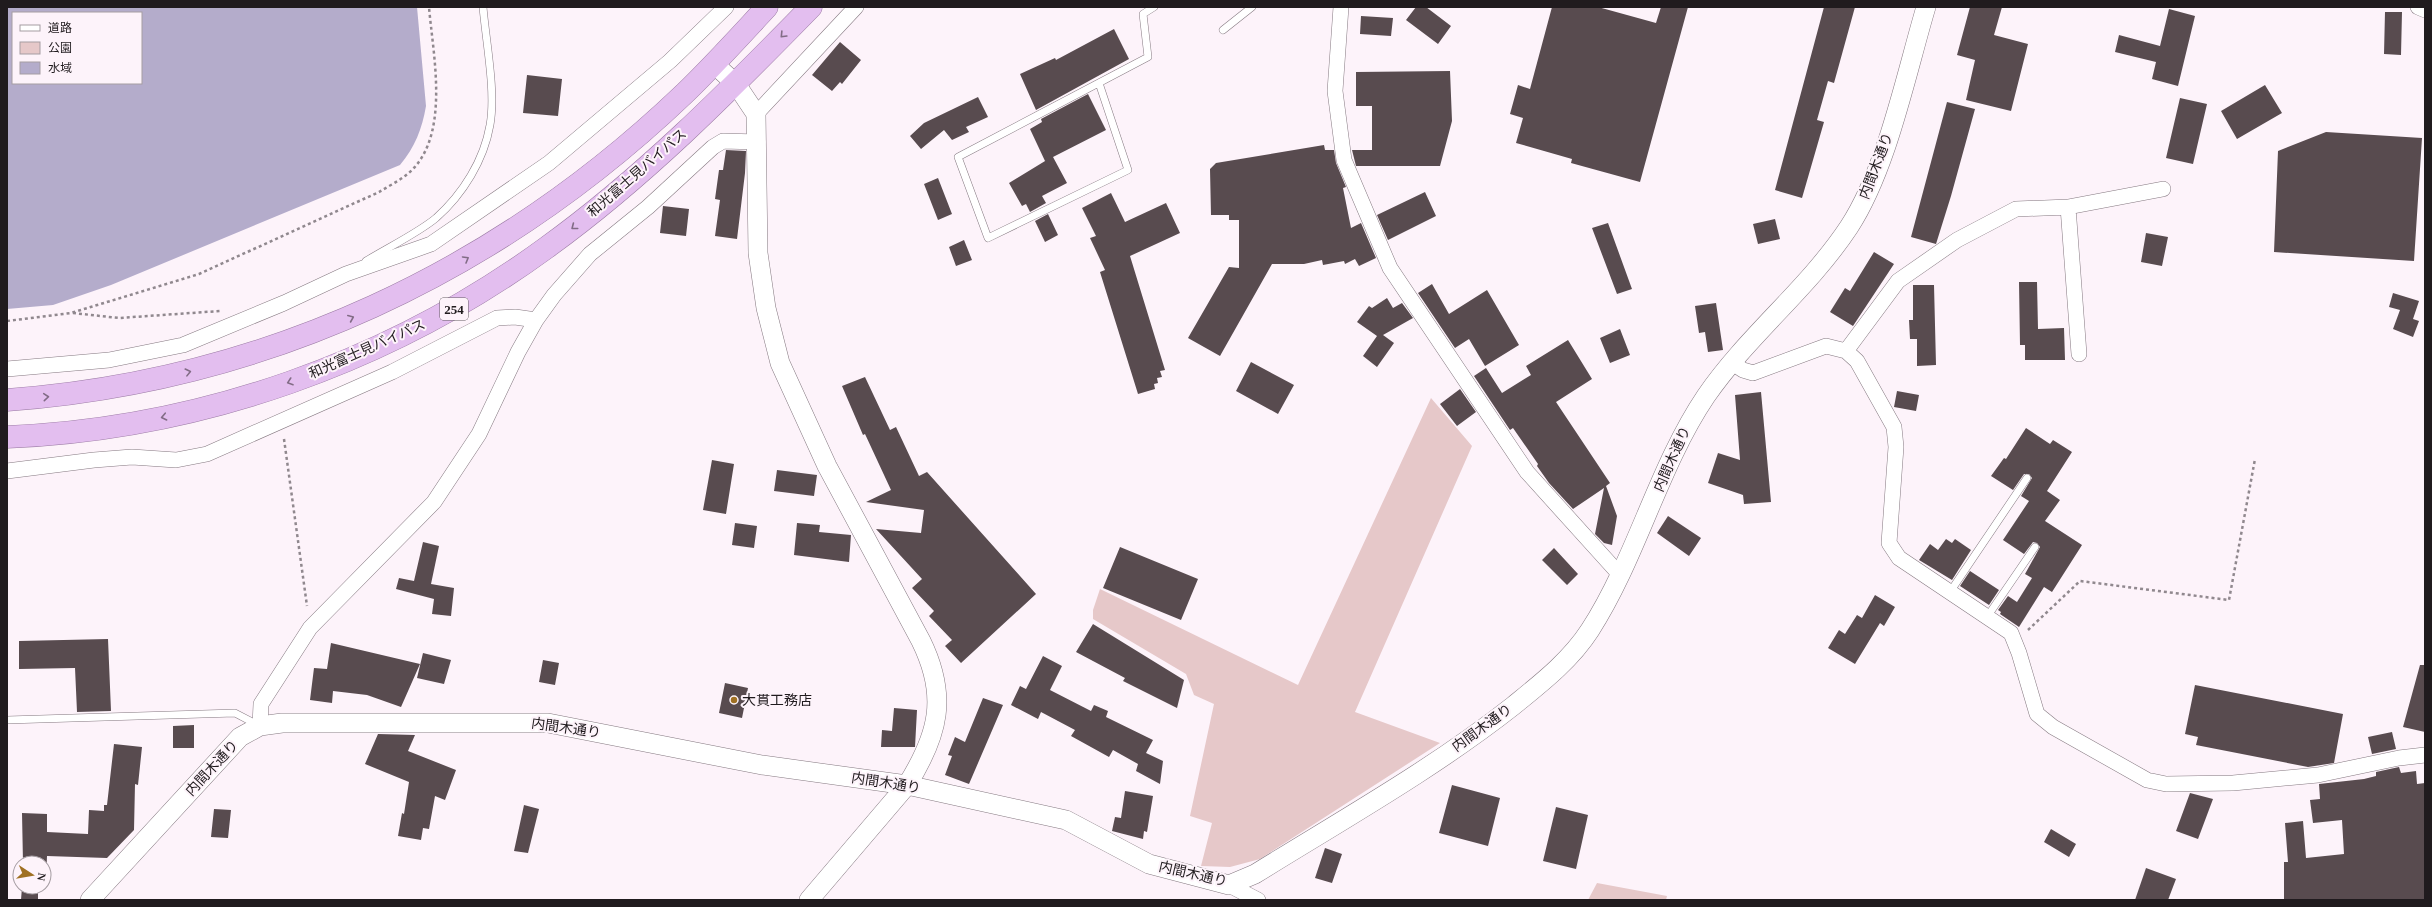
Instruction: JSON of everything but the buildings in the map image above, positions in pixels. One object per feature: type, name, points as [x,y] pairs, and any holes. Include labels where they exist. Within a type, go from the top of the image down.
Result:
[{"type":"highway","name":"和光富士見バイパス","points":[[7,400],[104,389],[187,373],[294,340],[397,296],[471,256],[562,194],[639,133],[685,93],[767,7]]},
{"type":"highway","name":"和光富士見バイパス","points":[[7,437],[110,427],[220,404],[326,369],[403,335],[475,295],[563,236],[633,179],[736,84],[811,7]]},
{"type":"street","points":[[7,370],[109,360],[183,345],[346,274],[431,244],[549,163],[670,61],[726,7]]},
{"type":"street","points":[[756,114],[856,7]]},
{"type":"street","points":[[1341,7],[1335,91],[1344,160],[1390,268],[1527,472],[1621,576]]},
{"type":"street","name":"内間木通り","points":[[90,900],[240,737],[260,726],[290,723],[548,723],[762,765],[907,785],[1066,820],[1149,864],[1229,885],[1256,874],[1474,737],[1551,675],[1589,632],[1621,576],[1689,421],[1731,362],[1825,260],[1850,225],[1871,185],[1891,127],[1926,7]]},
{"type":"street","points":[[2418,7],[2425,10]]},
{"type":"street","points":[[714,64],[736,84],[756,114],[758,142],[758,253],[766,308],[780,363],[827,466],[921,641],[936,679],[938,699],[934,731],[924,757],[907,785],[809,900]]},
{"type":"street","points":[[260,726],[261,704],[310,628],[434,502],[479,434],[518,352],[536,320],[563,284],[590,254],[648,207],[713,147],[723,141],[758,142]]},
{"type":"street","points":[[1846,351],[1898,281],[1957,240],[2016,209],[2068,207],[2163,189]]},
{"type":"street","points":[[2068,207],[2079,354]]},
{"type":"street","points":[[7,471],[132,457],[176,460],[200,456],[392,372],[497,318],[515,317],[536,320]]},
{"type":"street","points":[[1731,362],[1743,370],[1753,372],[1826,346],[1846,351],[1857,361],[1894,427],[1896,447],[1889,543],[1899,558],[2011,633],[2038,714],[2053,727],[2147,780],[2166,784],[2218,783],[2311,776],[2367,766],[2399,758],[2425,755]]},
{"type":"street","points":[[1229,885],[1258,900]]},
{"type":"lane","points":[[346,274],[435,218],[461,190],[480,160],[490,125],[491,98],[483,7]]},
{"type":"lane","points":[[1099,83],[1128,170],[988,238],[958,157],[1148,57],[1143,14],[1154,7]]},
{"type":"lane","points":[[1223,30],[1252,7]]},
{"type":"lane","points":[[1950,592],[2027,478]]},
{"type":"lane","points":[[1986,617],[2035,547]]},
{"type":"lane","points":[[7,720],[236,713],[260,726]]},
{"type":"path","points":[[7,320],[71,313],[199,274],[379,192],[406,176],[421,158],[436,120],[437,100],[429,7]]},
{"type":"path","points":[[71,313],[119,318],[223,310]]},
{"type":"path","points":[[281,420],[310,628]]},
{"type":"path","points":[[2015,643],[2080,581],[2229,600],[2255,458]]},
{"type":"green space","points":[[1431,398],[1472,446],[1355,712],[1440,743],[1260,859],[1230,867],[1201,866],[1212,823],[1190,816],[1214,704],[1194,695],[1186,674],[1093,619],[1093,610],[1100,589],[1298,685]]},
{"type":"green space","points":[[1597,883],[1667,896],[1666,900],[1588,900]]},
{"type":"water","points":[[7,7],[417,7],[426,106],[417,137],[410,151],[400,165],[111,285],[53,305],[7,309]]},
{"type":"place","name":"大貫工務店","points":[[734,700]]}]
